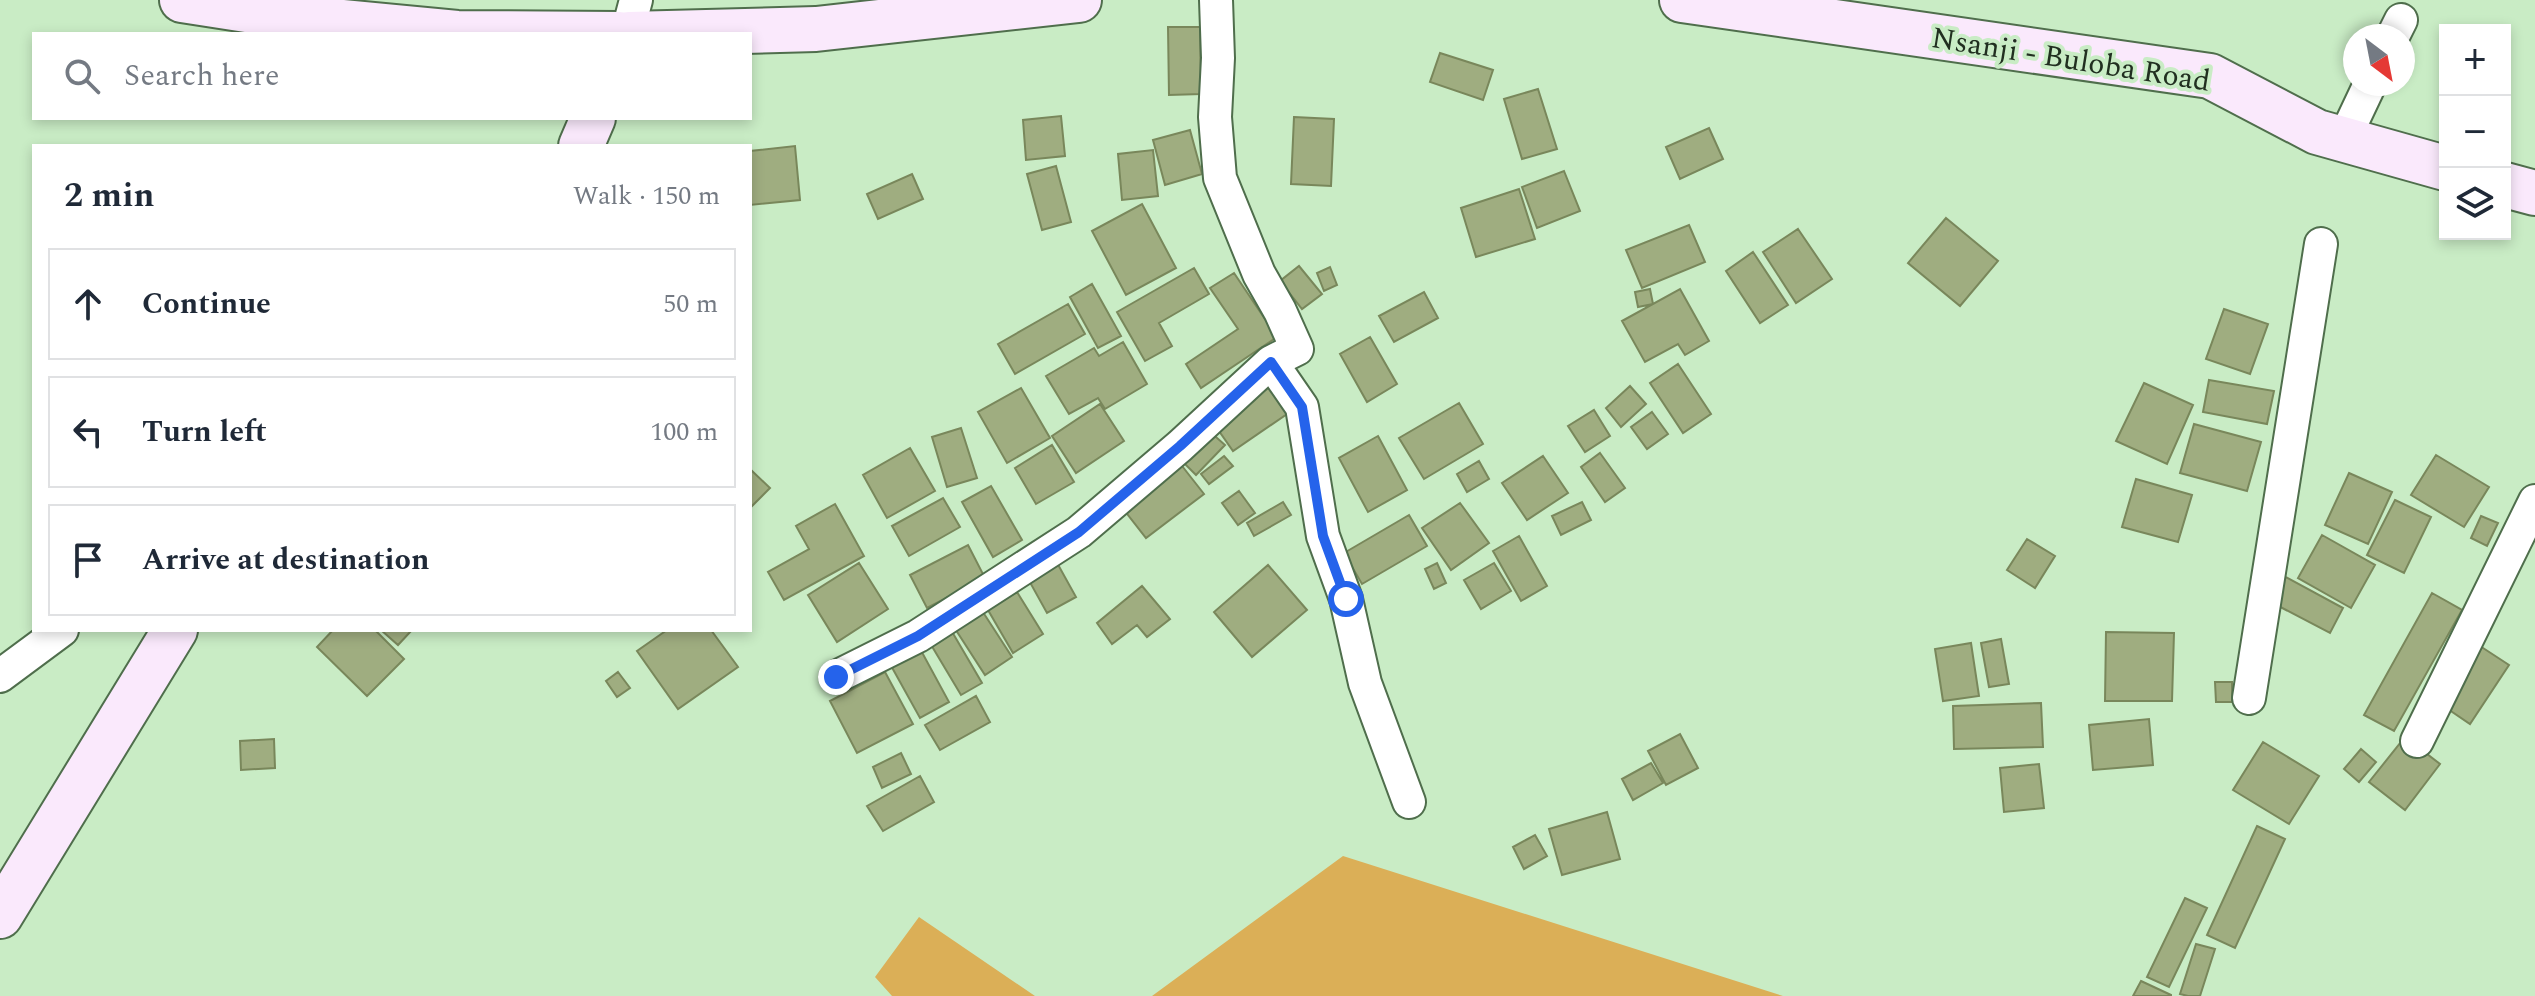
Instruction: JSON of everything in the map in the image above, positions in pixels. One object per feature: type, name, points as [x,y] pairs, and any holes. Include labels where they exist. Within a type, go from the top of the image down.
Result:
[{"type":"main road","points":[[182,0],[291,17],[447,32]]},
{"type":"main road","points":[[703,32],[816,29],[1079,0]]},
{"type":"main road","name":"Nsanji - Buloba Road","points":[[1682,0],[2210,76],[2317,132],[2439,166]]},
{"type":"main road","points":[[582,144],[592,120]]},
{"type":"main road","points":[[2511,187],[2535,193]]},
{"type":"main road","points":[[0,916],[174,632]]},
{"type":"street","points":[[628,32],[636,0]]},
{"type":"street","points":[[836,677],[918,636],[1079,532],[1271,362],[1297,349],[1259,274],[1220,178],[1215,117],[1218,58],[1216,0]]},
{"type":"street","points":[[2344,139],[2364,96]]},
{"type":"street","points":[[2249,698],[2321,244]]},
{"type":"street","points":[[1271,362],[1302,407],[1323,536],[1346,599],[1365,683],[1409,802]]},
{"type":"street","points":[[2417,741],[2535,501]]},
{"type":"street","points":[[0,676],[59,632]]},
{"type":"shaded area","points":[[1343,856],[1783,996],[1152,996]]},
{"type":"shaded area","points":[[919,917],[1035,996],[892,996],[875,977]]},
{"type":"building","points":[[1168,27],[1200,27],[1201,94],[1169,95]]},
{"type":"building","points":[[1440,53],[1493,70],[1483,100],[1430,82]]},
{"type":"building","points":[[1538,89],[1557,149],[1522,159],[1504,99]]},
{"type":"building","points":[[1061,116],[1065,156],[1026,160],[1023,120]]},
{"type":"building","points":[[1294,117],[1334,119],[1331,186],[1291,184]]},
{"type":"building","points":[[1709,128],[1723,159],[1680,179],[1666,147]]},
{"type":"building","points":[[1190,130],[1202,174],[1165,185],[1153,140]]},
{"type":"building","points":[[795,146],[800,200],[752,205],[752,151]]},
{"type":"building","points":[[1153,150],[1158,196],[1122,200],[1118,154]]},
{"type":"building","points":[[1056,166],[1071,222],[1042,230],[1027,174]]},
{"type":"building","points":[[1564,171],[1580,211],[1537,228],[1522,187]]},
{"type":"building","points":[[912,174],[923,199],[878,219],[867,194]]},
{"type":"building","points":[[1519,189],[1535,239],[1476,257],[1461,208]]},
{"type":"building","points":[[1142,204],[1176,268],[1126,295],[1092,231]]},
{"type":"building","points":[[1946,218],[1998,261],[1960,306],[1908,263]]},
{"type":"building","points":[[1689,225],[1705,262],[1642,288],[1626,250]]},
{"type":"building","points":[[1798,229],[1832,279],[1796,303],[1763,252]]},
{"type":"building","points":[[1753,252],[1788,305],[1760,323],[1726,271]]},
{"type":"building","points":[[1299,266],[1322,294],[1302,309],[1280,281]]},
{"type":"building","points":[[1330,267],[1337,285],[1324,291],[1317,273]]},
{"type":"building","points":[[1194,268],[1209,294],[1159,323],[1172,346],[1145,361],[1117,312]]},
{"type":"building","points":[[1234,273],[1277,337],[1201,388],[1186,364],[1238,329],[1210,288]]},
{"type":"building","points":[[1092,284],[1121,336],[1098,348],[1070,297]]},
{"type":"building","points":[[1650,289],[1653,304],[1638,307],[1635,292]]},
{"type":"building","points":[[1680,289],[1709,341],[1685,355],[1678,344],[1645,362],[1622,321]]},
{"type":"building","points":[[1424,292],[1438,318],[1394,342],[1379,316]]},
{"type":"building","points":[[1068,304],[1085,334],[1015,374],[998,344]]},
{"type":"building","points":[[2224,309],[2268,324],[2250,374],[2206,359]]},
{"type":"building","points":[[1370,337],[1397,384],[1367,402],[1340,354]]},
{"type":"building","points":[[1123,342],[1147,384],[1105,409],[1098,398],[1069,414],[1046,376],[1094,348],[1099,356]]},
{"type":"building","points":[[1678,364],[1711,414],[1683,433],[1650,383]]},
{"type":"building","points":[[2209,380],[2274,391],[2267,424],[2203,412]]},
{"type":"building","points":[[1270,382],[1290,412],[1233,451],[1212,421]]},
{"type":"building","points":[[2144,383],[2193,405],[2167,464],[2116,441]]},
{"type":"building","points":[[1630,386],[1646,404],[1621,427],[1606,408]]},
{"type":"building","points":[[1021,388],[1050,438],[1007,463],[978,412]]},
{"type":"building","points":[[1459,403],[1483,444],[1424,479],[1399,438]]},
{"type":"building","points":[[1100,404],[1124,441],[1076,473],[1052,436]]},
{"type":"building","points":[[1594,410],[1610,436],[1585,452],[1568,426]]},
{"type":"building","points":[[1652,412],[1668,434],[1647,449],[1631,427]]},
{"type":"building","points":[[2194,424],[2261,442],[2247,491],[2180,473]]},
{"type":"building","points":[[961,428],[977,478],[947,487],[932,437]]},
{"type":"building","points":[[1208,430],[1225,445],[1196,475],[1180,459]]},
{"type":"building","points":[[1378,436],[1407,490],[1368,512],[1339,458]]},
{"type":"building","points":[[1052,445],[1074,482],[1036,504],[1015,468]]},
{"type":"building","points":[[910,448],[935,491],[887,518],[863,475]]},
{"type":"building","points":[[1600,453],[1625,488],[1605,502],[1581,467]]},
{"type":"building","points":[[2436,455],[2489,487],[2464,527],[2411,495]]},
{"type":"building","points":[[1224,456],[1233,466],[1209,484],[1201,474]]},
{"type":"building","points":[[1543,456],[1568,493],[1527,520],[1502,483]]},
{"type":"building","points":[[1175,457],[1204,494],[1146,538],[1117,501]]},
{"type":"building","points":[[1479,461],[1489,479],[1467,492],[1457,474]]},
{"type":"building","points":[[752,471],[770,488],[752,506]]},
{"type":"building","points":[[2349,473],[2392,492],[2368,544],[2325,525]]},
{"type":"building","points":[[2136,479],[2192,495],[2178,542],[2122,527]]},
{"type":"building","points":[[991,486],[1022,540],[993,557],[962,502]]},
{"type":"building","points":[[1239,491],[1255,513],[1238,525],[1222,503]]},
{"type":"building","points":[[943,498],[960,527],[909,556],[892,526]]},
{"type":"building","points":[[2395,500],[2431,517],[2404,573],[2367,555]]},
{"type":"building","points":[[1283,502],[1291,515],[1254,536],[1247,523]]},
{"type":"building","points":[[1582,502],[1591,520],[1561,535],[1552,516]]},
{"type":"building","points":[[1460,503],[1489,543],[1451,570],[1422,528]]},
{"type":"building","points":[[835,504],[864,556],[784,600],[768,572],[809,549],[796,526]]},
{"type":"building","points":[[1409,515],[1427,546],[1362,584],[1344,553]]},
{"type":"building","points":[[2481,516],[2498,523],[2487,546],[2471,538]]},
{"type":"building","points":[[2322,535],[2375,565],[2351,608],[2298,578]]},
{"type":"building","points":[[1519,536],[1547,586],[1521,601],[1493,551]]},
{"type":"building","points":[[2027,539],[2055,556],[2035,588],[2007,570]]},
{"type":"building","points":[[968,545],[985,578],[927,608],[910,575]]},
{"type":"building","points":[[1056,561],[1076,597],[1047,613],[1027,577]]},
{"type":"building","points":[[859,563],[888,609],[837,642],[808,595]]},
{"type":"building","points":[[1437,563],[1446,583],[1434,589],[1425,569]]},
{"type":"building","points":[[1494,563],[1511,591],[1481,609],[1464,580]]},
{"type":"building","points":[[1268,565],[1307,610],[1252,657],[1214,612]]},
{"type":"building","points":[[2280,574],[2343,608],[2330,633],[2267,600]]},
{"type":"building","points":[[1142,586],[1170,619],[1147,637],[1137,625],[1112,644],[1097,623]]},
{"type":"building","points":[[1017,592],[1043,634],[1013,653],[988,610]]},
{"type":"building","points":[[2432,593],[2462,610],[2394,731],[2364,715]]},
{"type":"building","points":[[979,606],[1012,657],[985,675],[952,624]]},
{"type":"building","points":[[951,630],[982,683],[961,695],[930,643]]},
{"type":"building","points":[[331,632],[377,632],[404,659],[367,696],[317,647]]},
{"type":"building","points":[[383,632],[410,632],[398,645]]},
{"type":"building","points":[[664,632],[712,632],[738,667],[678,709],[637,651]]},
{"type":"building","points":[[2106,632],[2174,633],[2172,701],[2105,701]]},
{"type":"building","points":[[2001,639],[2009,684],[1989,687],[1981,643]]},
{"type":"building","points":[[1971,643],[1979,696],[1943,701],[1935,649]]},
{"type":"building","points":[[918,645],[949,702],[920,718],[889,662]]},
{"type":"building","points":[[2480,646],[2509,665],[2470,724],[2442,705]]},
{"type":"building","points":[[618,672],[630,688],[617,697],[606,681]]},
{"type":"building","points":[[885,672],[913,724],[857,753],[830,701]]},
{"type":"building","points":[[2215,682],[2232,682],[2232,702],[2216,702]]},
{"type":"building","points":[[976,696],[990,722],[940,750],[925,725]]},
{"type":"building","points":[[2041,703],[2043,747],[1954,749],[1953,706]]},
{"type":"building","points":[[2149,719],[2153,765],[2093,770],[2089,725]]},
{"type":"building","points":[[1680,734],[1698,768],[1666,785],[1648,751]]},
{"type":"building","points":[[2405,737],[2440,764],[2405,810],[2369,782]]},
{"type":"building","points":[[274,739],[275,768],[241,770],[240,741]]},
{"type":"building","points":[[2263,742],[2319,776],[2289,824],[2233,790]]},
{"type":"building","points":[[2361,749],[2376,762],[2359,782],[2344,769]]},
{"type":"building","points":[[901,753],[911,774],[882,788],[873,767]]},
{"type":"building","points":[[1651,763],[1663,783],[1633,800],[1622,779]]},
{"type":"building","points":[[2039,764],[2044,808],[2004,812],[2000,768]]},
{"type":"building","points":[[920,776],[934,802],[883,831],[867,806]]},
{"type":"building","points":[[1607,812],[1620,859],[1562,875],[1549,829]]},
{"type":"building","points":[[2257,826],[2285,839],[2235,948],[2207,935]]},
{"type":"building","points":[[1535,835],[1547,856],[1524,869],[1513,847]]},
{"type":"building","points":[[2185,898],[2207,908],[2169,987],[2147,977]]},
{"type":"building","points":[[2196,944],[2215,949],[2200,996],[2188,996],[2180,994]]},
{"type":"building","points":[[2141,981],[2171,995],[2171,996],[2133,996]]},
{"type":"route","points":[[836,677],[918,636],[1079,532],[1180,446],[1271,362],[1302,407],[1323,536],[1346,599]]}]
